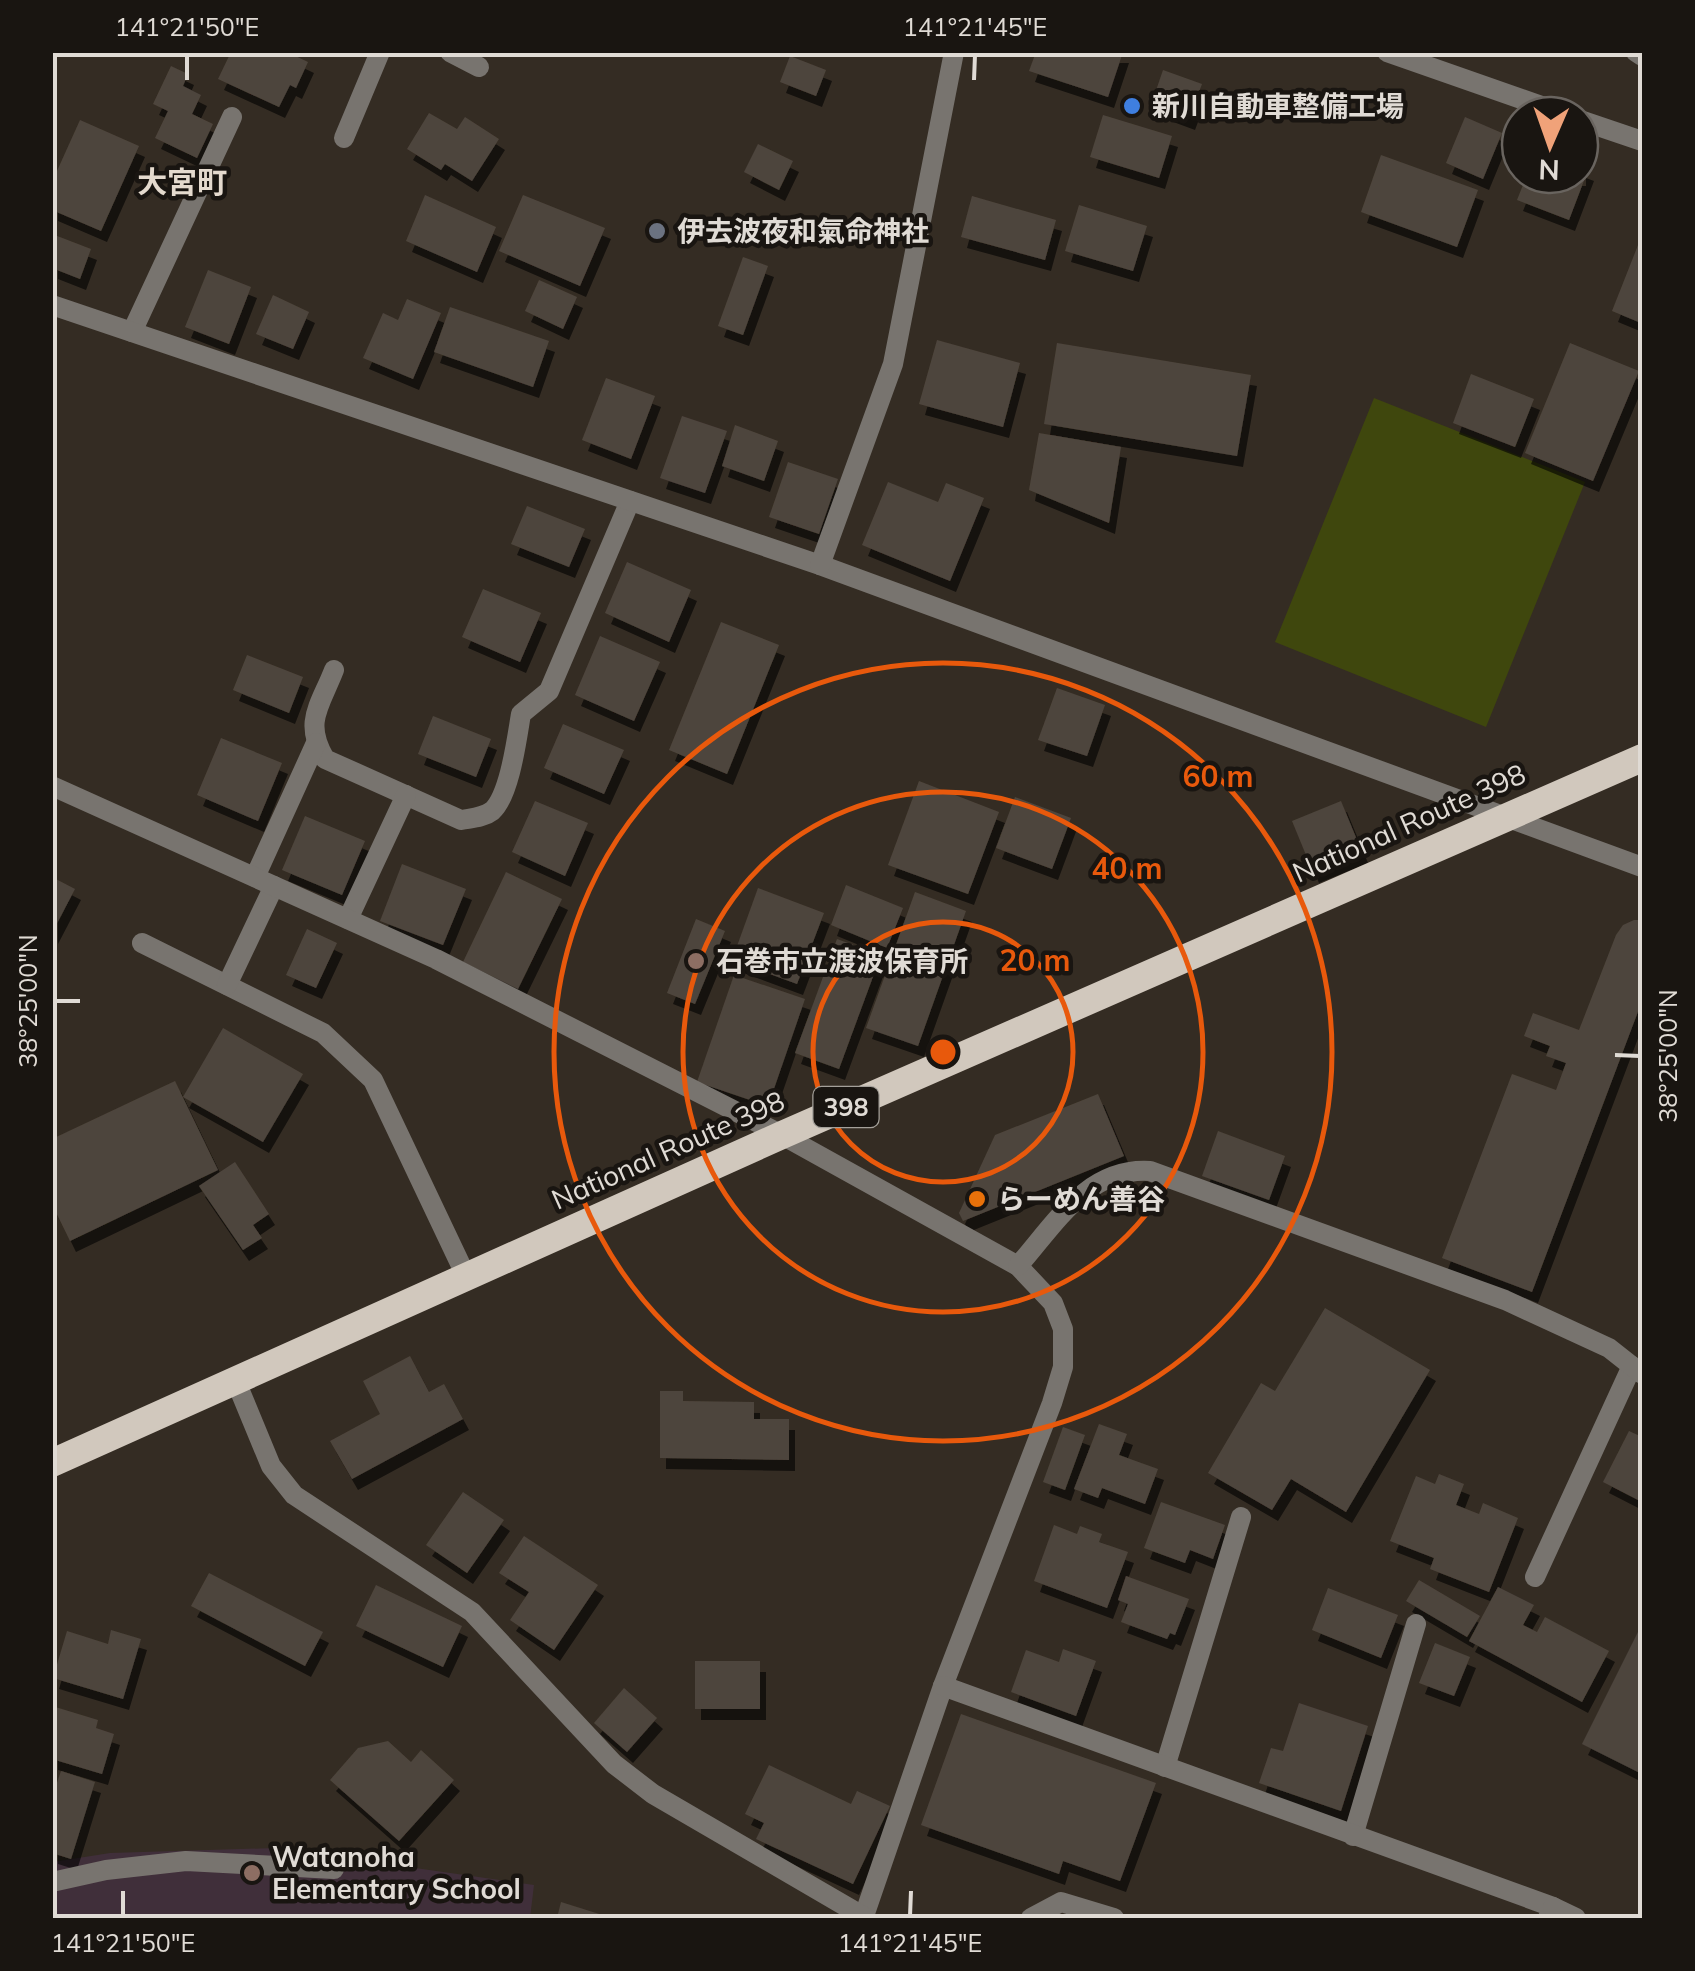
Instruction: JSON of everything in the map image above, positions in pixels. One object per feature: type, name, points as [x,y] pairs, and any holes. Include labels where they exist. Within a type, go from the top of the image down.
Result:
[{"type":"highway","name":"National Route 398","points":[[52,1463],[782,1135],[1642,758]]},
{"type":"street","points":[[344,138],[380,52]]},
{"type":"street","points":[[450,52],[478,67]]},
{"type":"street","points":[[820,565],[893,364],[954,52]]},
{"type":"street","points":[[1387,52],[1510,95]]},
{"type":"street","points":[[132,332],[232,116]]},
{"type":"street","points":[[1600,127],[1642,141]]},
{"type":"street","points":[[52,305],[820,565],[1642,867]]},
{"type":"street","points":[[334,670],[312,726],[325,758],[461,820],[494,810],[514,760],[521,714],[549,691],[630,501]]},
{"type":"street","points":[[227,985],[316,743]]},
{"type":"street","points":[[52,786],[436,958],[782,1135],[1018,1266],[1053,1303],[1063,1330],[1063,1367],[1052,1403],[859,1916],[652,1794],[614,1764],[472,1612],[294,1495],[272,1466],[235,1379]]},
{"type":"street","points":[[348,920],[406,794]]},
{"type":"street","points":[[142,943],[324,1033],[373,1080],[466,1276]]},
{"type":"street","points":[[1018,1266],[1090,1186],[1129,1170],[1150,1171],[1505,1300],[1608,1348],[1637,1370],[1535,1576]]},
{"type":"street","points":[[1165,1767],[1241,1516]]},
{"type":"street","points":[[1353,1836],[1416,1624]]},
{"type":"street","points":[[943,1686],[1551,1913],[1576,1918]]},
{"type":"street","points":[[52,1882],[106,1870],[186,1861],[334,1869]]},
{"type":"street","points":[[1031,1918],[1060,1902],[1114,1918]]},
{"type":"shaded area","name":"Watanoha Elementary School","points":[[275,1848],[534,1885],[530,1918],[53,1918],[53,1862],[110,1853]]},
{"type":"green space","points":[[1374,398],[1585,482],[1486,727],[1275,642]]},
{"type":"building","points":[[231,52],[287,52],[308,62],[296,88],[290,85],[279,107],[218,79]]},
{"type":"building","points":[[1036,52],[1123,52],[1108,97],[1029,71]]},
{"type":"building","points":[[790,56],[826,70],[816,96],[780,82]]},
{"type":"building","points":[[171,66],[188,74],[183,86],[201,95],[192,114],[213,124],[197,158],[155,138],[168,111],[153,104]]},
{"type":"building","points":[[1163,70],[1202,84],[1189,119],[1151,105]]},
{"type":"building","points":[[429,113],[457,129],[465,117],[499,139],[472,181],[445,164],[441,170],[407,149]]},
{"type":"building","points":[[1103,115],[1172,136],[1159,178],[1090,157]]},
{"type":"building","points":[[1465,117],[1500,132],[1483,179],[1446,163]]},
{"type":"building","points":[[80,120],[139,146],[101,231],[52,210],[52,182]]},
{"type":"building","points":[[758,144],[793,161],[779,190],[744,172]]},
{"type":"building","points":[[1381,155],[1478,190],[1457,247],[1361,212]]},
{"type":"building","points":[[425,195],[496,227],[477,272],[406,241]]},
{"type":"building","points":[[523,195],[605,228],[580,286],[499,251]]},
{"type":"building","points":[[1519,195],[1578,195],[1569,220],[1517,200]]},
{"type":"building","points":[[972,196],[1056,220],[1045,260],[961,237]]},
{"type":"building","points":[[1079,205],[1147,226],[1133,271],[1065,251]]},
{"type":"building","points":[[52,234],[91,249],[80,279],[52,268]]},
{"type":"building","points":[[1642,235],[1642,320],[1641,323],[1612,311]]},
{"type":"building","points":[[743,257],[768,266],[743,335],[718,326]]},
{"type":"building","points":[[208,270],[251,287],[229,344],[185,327]]},
{"type":"building","points":[[539,280],[577,297],[563,329],[525,311]]},
{"type":"building","points":[[273,295],[309,312],[293,349],[256,334]]},
{"type":"building","points":[[407,299],[441,313],[413,379],[363,358],[383,313],[398,320]]},
{"type":"building","points":[[450,307],[549,341],[533,387],[434,352]]},
{"type":"building","points":[[937,340],[1020,363],[1003,427],[919,404]]},
{"type":"building","points":[[1057,343],[1251,375],[1237,456],[1044,424]]},
{"type":"building","points":[[1570,343],[1639,371],[1593,481],[1525,453]]},
{"type":"building","points":[[1471,374],[1534,399],[1515,447],[1453,423]]},
{"type":"building","points":[[606,378],[655,396],[631,459],[582,440]]},
{"type":"building","points":[[682,416],[727,431],[705,493],[660,478]]},
{"type":"building","points":[[735,425],[778,441],[764,481],[722,466]]},
{"type":"building","points":[[1039,433],[1121,447],[1109,523],[1029,490]]},
{"type":"building","points":[[788,462],[838,479],[819,534],[769,517]]},
{"type":"building","points":[[888,482],[938,502],[946,483],[984,498],[950,581],[862,545]]},
{"type":"building","points":[[527,506],[585,529],[569,567],[511,544]]},
{"type":"building","points":[[627,562],[691,590],[669,642],[605,613]]},
{"type":"building","points":[[483,589],[541,613],[520,662],[462,637]]},
{"type":"building","points":[[721,622],[779,645],[727,774],[669,750]]},
{"type":"building","points":[[600,636],[660,662],[634,721],[575,695]]},
{"type":"building","points":[[247,655],[303,677],[289,713],[233,690]]},
{"type":"building","points":[[1057,688],[1105,705],[1087,756],[1038,740]]},
{"type":"building","points":[[433,716],[491,739],[476,777],[418,754]]},
{"type":"building","points":[[563,724],[624,750],[604,794],[544,768]]},
{"type":"building","points":[[221,738],[282,763],[258,821],[197,795]]},
{"type":"building","points":[[919,781],[999,812],[968,894],[888,865]]},
{"type":"building","points":[[1015,797],[1071,818],[1052,869],[996,848]]},
{"type":"building","points":[[535,801],[588,823],[565,876],[512,852]]},
{"type":"building","points":[[1341,801],[1362,852],[1313,872],[1292,821]]},
{"type":"building","points":[[305,816],[365,841],[342,895],[282,870]]},
{"type":"building","points":[[402,864],[466,889],[443,945],[380,921]]},
{"type":"building","points":[[506,872],[562,899],[518,989],[463,962]]},
{"type":"building","points":[[52,877],[75,889],[52,933]]},
{"type":"building","points":[[846,885],[903,908],[887,948],[831,925]]},
{"type":"building","points":[[758,888],[824,913],[797,984],[732,960]]},
{"type":"building","points":[[915,892],[966,911],[918,1046],[866,1028]]},
{"type":"building","points":[[696,919],[725,931],[695,1004],[667,993]]},
{"type":"building","points":[[1642,920],[1642,1001],[1532,1292],[1442,1258],[1512,1074],[1556,1090],[1566,1063],[1546,1056],[1550,1046],[1524,1036],[1533,1013],[1579,1030],[1616,935],[1623,925]]},
{"type":"building","points":[[307,929],[337,943],[316,988],[286,975]]},
{"type":"building","points":[[837,939],[881,955],[839,1069],[795,1053]]},
{"type":"building","points":[[734,975],[805,999],[768,1106],[697,1082]]},
{"type":"building","points":[[223,1028],[303,1074],[263,1142],[183,1097]]},
{"type":"building","points":[[175,1081],[218,1170],[70,1241],[52,1204],[52,1139]]},
{"type":"building","points":[[1098,1094],[1124,1156],[963,1221],[959,1213],[995,1135]]},
{"type":"building","points":[[1218,1131],[1285,1156],[1269,1200],[1202,1176]]},
{"type":"building","points":[[235,1162],[269,1214],[253,1225],[262,1238],[243,1250],[199,1186]]},
{"type":"building","points":[[1325,1308],[1430,1370],[1346,1512],[1291,1479],[1272,1510],[1208,1473],[1261,1383],[1275,1391]]},
{"type":"building","points":[[410,1356],[429,1392],[444,1384],[463,1419],[352,1479],[330,1441],[380,1414],[363,1381]]},
{"type":"building","points":[[660,1391],[683,1391],[683,1401],[754,1402],[754,1419],[789,1419],[789,1460],[660,1458]]},
{"type":"building","points":[[1099,1424],[1127,1434],[1119,1455],[1158,1469],[1145,1504],[1102,1488],[1098,1498],[1074,1489]]},
{"type":"building","points":[[1063,1427],[1085,1435],[1065,1490],[1043,1482]]},
{"type":"building","points":[[1629,1431],[1642,1437],[1642,1502],[1603,1482]]},
{"type":"building","points":[[1439,1474],[1464,1484],[1456,1505],[1479,1514],[1483,1503],[1518,1518],[1489,1592],[1430,1569],[1434,1558],[1390,1541],[1416,1476],[1435,1484]]},
{"type":"building","points":[[463,1492],[504,1520],[467,1573],[426,1545]]},
{"type":"building","points":[[1161,1502],[1225,1525],[1213,1559],[1190,1550],[1185,1563],[1144,1548]]},
{"type":"building","points":[[1054,1525],[1077,1534],[1080,1526],[1102,1534],[1099,1542],[1128,1552],[1107,1608],[1034,1581]]},
{"type":"building","points":[[524,1536],[598,1585],[554,1650],[510,1620],[529,1592],[499,1573]]},
{"type":"building","points":[[209,1573],[323,1632],[305,1666],[191,1606]]},
{"type":"building","points":[[1126,1576],[1189,1599],[1175,1635],[1170,1633],[1167,1639],[1121,1622],[1128,1604],[1118,1600]]},
{"type":"building","points":[[1419,1580],[1480,1616],[1467,1637],[1406,1601]]},
{"type":"building","points":[[376,1585],[462,1626],[443,1667],[356,1626]]},
{"type":"building","points":[[1498,1587],[1534,1605],[1523,1625],[1537,1632],[1545,1617],[1609,1651],[1582,1702],[1469,1641]]},
{"type":"building","points":[[1328,1588],[1398,1615],[1381,1658],[1312,1630]]},
{"type":"building","points":[[1642,1624],[1642,1774],[1582,1744]]},
{"type":"building","points":[[111,1630],[141,1639],[123,1699],[53,1678],[67,1631],[108,1644]]},
{"type":"building","points":[[1435,1643],[1470,1657],[1454,1696],[1419,1683]]},
{"type":"building","points":[[1063,1649],[1096,1661],[1076,1716],[1011,1692],[1026,1650],[1059,1662]]},
{"type":"building","points":[[695,1661],[760,1661],[760,1709],[695,1709]]},
{"type":"building","points":[[624,1688],[657,1718],[627,1752],[594,1723]]},
{"type":"building","points":[[1299,1703],[1368,1726],[1341,1811],[1259,1783],[1271,1748],[1283,1751]]},
{"type":"building","points":[[52,1706],[98,1720],[96,1728],[114,1734],[102,1774],[52,1759]]},
{"type":"building","points":[[961,1714],[1156,1783],[1120,1881],[1063,1861],[1059,1874],[921,1825]]},
{"type":"building","points":[[388,1741],[411,1762],[421,1750],[454,1780],[399,1841],[330,1780],[358,1748]]},
{"type":"building","points":[[769,1765],[851,1804],[857,1791],[890,1806],[853,1884],[756,1839],[764,1823],[745,1814]]},
{"type":"building","points":[[61,1771],[95,1782],[71,1859],[52,1853],[52,1797]]},
{"type":"building","points":[[561,1902],[612,1918],[557,1918]]},
{"type":"place","name":"新川自動車整備工場","points":[[1132,106]]},
{"type":"place","name":"伊去波夜和氣命神社","points":[[657,231]]},
{"type":"place","name":"石巻市立渡波保育所","points":[[696,961]]},
{"type":"place","name":"らーめん善谷","points":[[977,1199]]},
{"type":"place","name":"Watanoha Elementary School","points":[[252,1873]]},
{"type":"district","name":"大宮町","points":[[182,183]]}]
